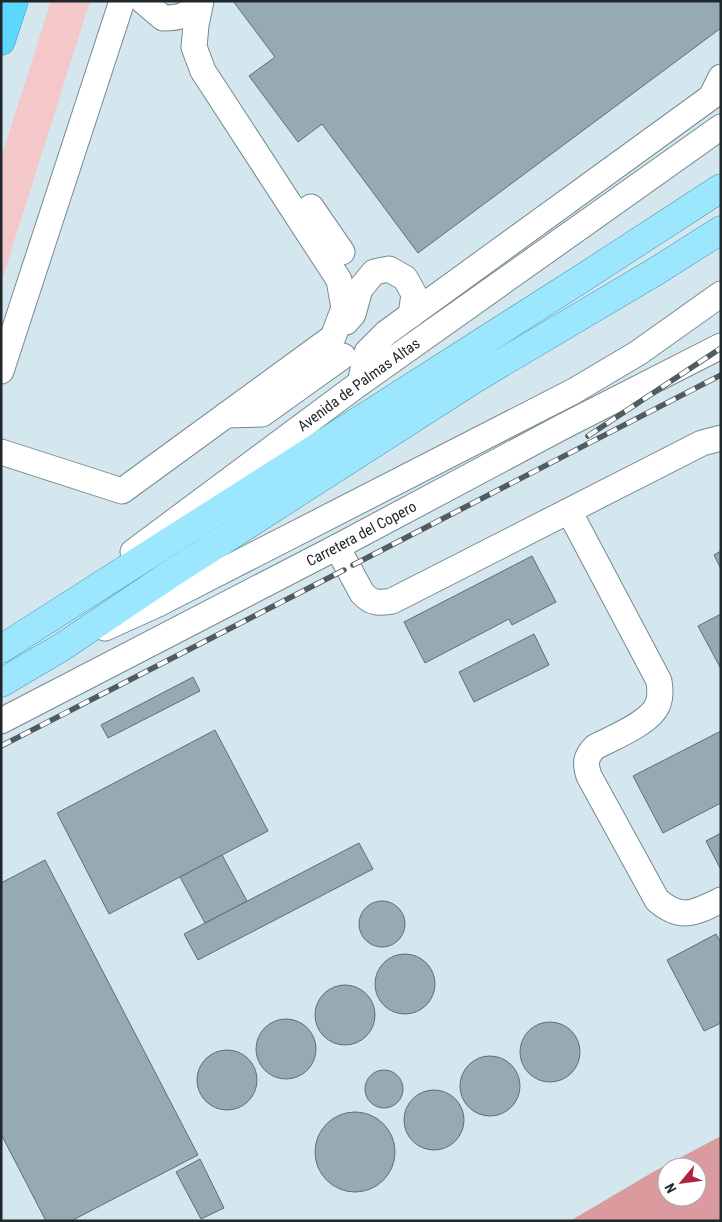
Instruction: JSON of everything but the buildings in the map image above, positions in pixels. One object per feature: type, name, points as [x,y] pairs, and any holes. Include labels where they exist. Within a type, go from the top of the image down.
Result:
[{"type":"highway","points":[[1,41],[14,1]]},
{"type":"main road","points":[[26,634],[721,188]]},
{"type":"main road","points":[[1,683],[62,647],[177,570],[468,384],[721,230]]},
{"type":"main road","name":"Avenida de Palmas Altas","points":[[1,650],[26,634]]},
{"type":"street","points":[[1,371],[122,1]]},
{"type":"street","points":[[148,3],[163,18],[178,18],[190,13],[201,1]]},
{"type":"street","points":[[201,1],[194,46],[202,71],[339,280],[344,308],[338,347]]},
{"type":"street","points":[[360,383],[367,352],[386,333],[711,97],[721,77]]},
{"type":"street","name":"Avenida de Palmas Altas","points":[[26,634],[227,480],[360,383],[721,127]]},
{"type":"street","points":[[242,132],[278,159],[342,252]]},
{"type":"street","points":[[1,452],[122,491],[226,415],[262,414],[338,347],[354,314],[360,289],[374,272],[389,269],[405,278],[414,294],[411,315]]},
{"type":"street","points":[[62,647],[158,604],[574,391],[638,353],[721,294]]},
{"type":"street","name":"Carretera del Copero","points":[[1,721],[337,547],[564,426],[721,346]]},
{"type":"street","points":[[337,547],[367,599],[375,602],[392,601],[702,443],[721,438]]},
{"type":"street","points":[[569,511],[660,681],[661,694],[658,706],[648,718],[595,747],[589,754],[586,764],[589,776],[657,900],[666,908],[687,914],[721,900]]},
{"type":"shaded area","points":[[51,1],[90,1],[1,283],[1,158]]},
{"type":"shaded area","points":[[721,1136],[721,1221],[570,1221],[657,1170],[657,1207],[707,1207],[707,1157],[681,1157]]},
{"type":"railway","points":[[588,436],[721,348]]},
{"type":"railway","points":[[353,565],[721,375]]},
{"type":"railway","points":[[1,746],[344,570]]}]
